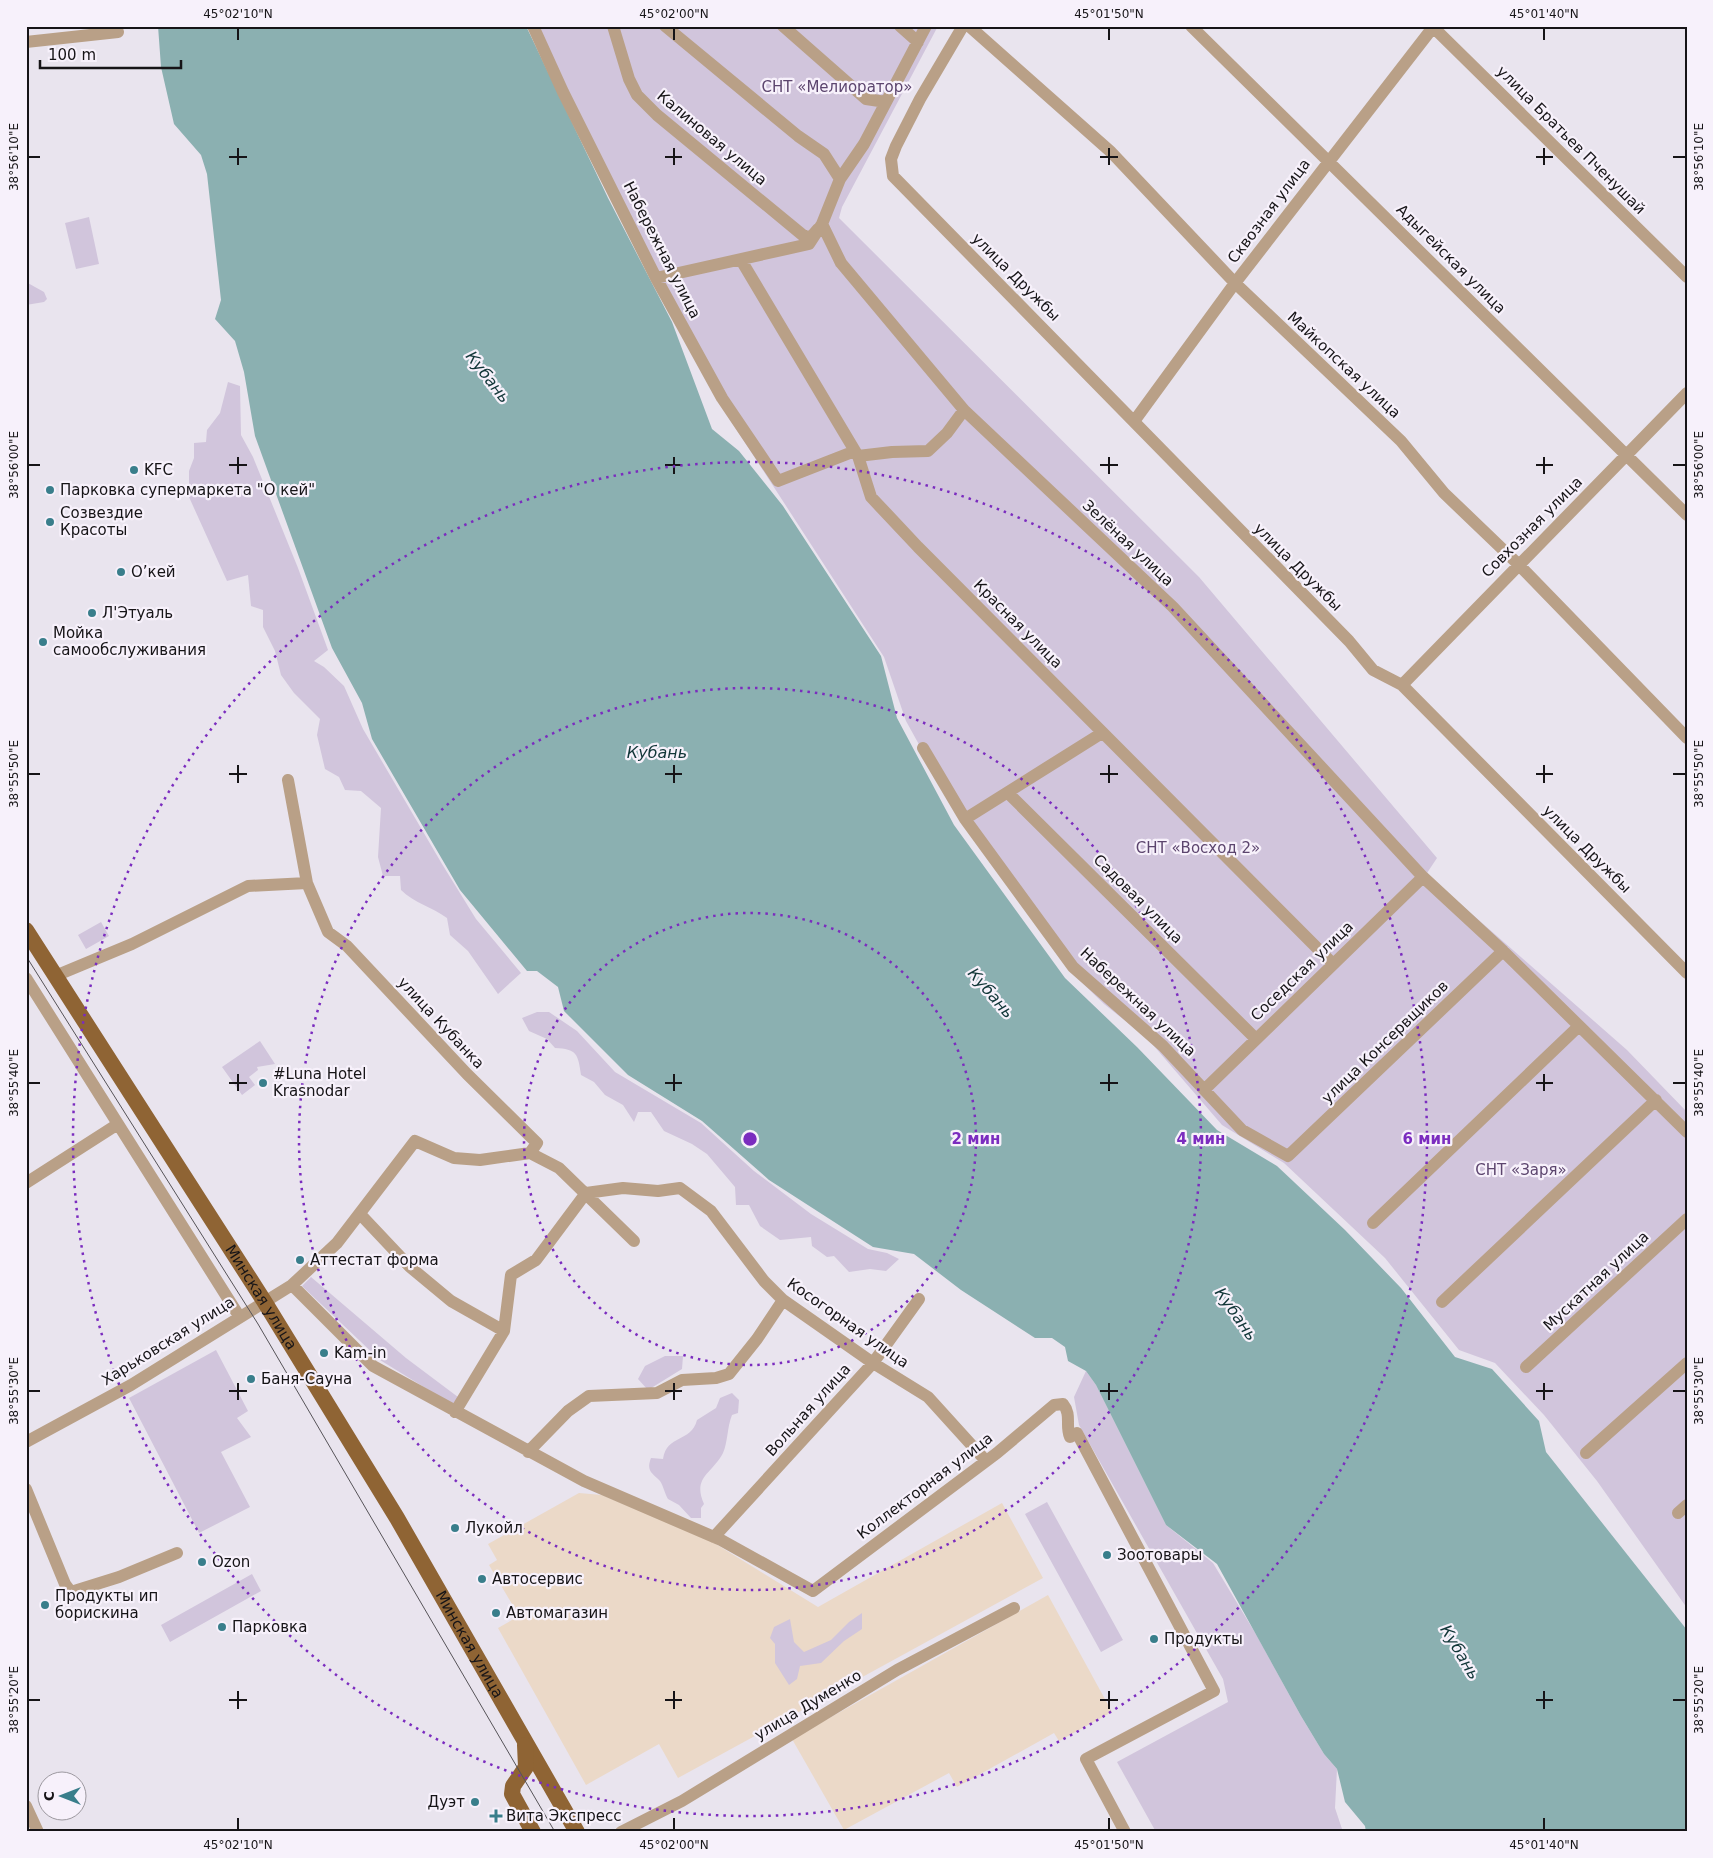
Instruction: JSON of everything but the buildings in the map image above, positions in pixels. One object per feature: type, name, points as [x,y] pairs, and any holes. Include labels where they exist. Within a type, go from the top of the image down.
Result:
[{"type":"main road","name":"Минская улица","points":[[26,930],[264,1301],[426,1566],[557,1797]]},
{"type":"main road","points":[[519,1729],[527,1761],[513,1786],[512,1794],[533,1832]]},
{"type":"main road","points":[[521,1774],[537,1776],[542,1779],[557,1797],[577,1832]]},
{"type":"street","name":"Набережная улица","points":[[533,26],[563,92],[656,278],[722,398],[778,481],[857,454]]},
{"type":"street","name":"Калиновая улица","points":[[614,26],[629,79],[637,95],[657,114],[805,237],[812,236],[822,224]]},
{"type":"street","points":[[665,26],[749,93],[798,136],[824,154],[840,179]]},
{"type":"street","points":[[782,26],[866,99],[886,102]]},
{"type":"street","points":[[900,26],[918,42]]},
{"type":"street","points":[[656,278],[809,244],[822,224],[840,179],[864,144],[926,26]]},
{"type":"street","name":"улица Дружбы","points":[[963,26],[920,99],[896,146],[891,159],[893,176],[1135,420],[1266,558],[1349,641],[1373,670],[1402,685],[1687,972]]},
{"type":"street","name":"Майкопская улица","points":[[969,26],[1111,152],[1235,283],[1402,441],[1444,493],[1518,564],[1687,738]]},
{"type":"street","name":"Адыгейская улица","points":[[1190,26],[1687,515]]},
{"type":"street","name":"Сквозная улица","points":[[1135,420],[1235,283],[1433,27]]},
{"type":"street","name":"улица Братьев Пченушай","points":[[1433,27],[1687,277]]},
{"type":"street","points":[[26,42],[118,32]]},
{"type":"street","name":"Зелёная улица","points":[[822,224],[840,263],[964,410],[1173,608],[1423,877],[1503,951],[1687,1132]]},
{"type":"street","name":"Красная улица","points":[[742,260],[857,454],[871,497],[1102,733],[1333,964]]},
{"type":"street","name":"Совхозная улица","points":[[1402,685],[1518,564],[1687,393]]},
{"type":"street","points":[[857,454],[928,451],[947,433],[964,410]]},
{"type":"street","points":[[965,819],[1102,733]]},
{"type":"street","name":"Набережная улица","points":[[923,748],[965,819],[1074,967],[1163,1046],[1242,1130],[1288,1156]]},
{"type":"street","name":"улица Кубанка","points":[[288,780],[307,883],[328,932],[347,946],[467,1074],[537,1143],[530,1153]]},
{"type":"street","name":"Садовая улица","points":[[1008,793],[1255,1038]]},
{"type":"street","name":"Соседская улица","points":[[1205,1089],[1255,1038],[1423,877]]},
{"type":"street","points":[[56,976],[132,944],[248,886],[307,883]]},
{"type":"street","name":"улица Консервщиков","points":[[1288,1156],[1503,951]]},
{"type":"street","name":"Минская улица","points":[[26,978],[239,1316]]},
{"type":"street","points":[[1374,1223],[1579,1026]]},
{"type":"street","points":[[1442,1302],[1656,1100]]},
{"type":"street","points":[[26,1183],[118,1124]]},
{"type":"street","name":"Харьковская улица","points":[[26,1442],[131,1385],[239,1316],[292,1285],[337,1242],[415,1141],[454,1158],[480,1160],[530,1153]]},
{"type":"street","points":[[530,1153],[559,1168],[634,1241]]},
{"type":"street","name":"Косогорная улица","points":[[586,1193],[624,1188],[658,1191],[680,1188],[711,1211],[764,1281],[783,1300],[873,1363],[928,1397],[986,1460]]},
{"type":"street","points":[[455,1412],[504,1331],[511,1275],[536,1260],[586,1193]]},
{"type":"street","points":[[360,1214],[410,1267],[451,1301],[504,1331]]},
{"type":"street","name":"Мускатная улица","points":[[1526,1367],[1687,1219]]},
{"type":"street","points":[[292,1285],[373,1366],[584,1481],[714,1537]]},
{"type":"street","name":"Вольная улица","points":[[714,1537],[873,1363],[919,1299]]},
{"type":"street","points":[[528,1452],[568,1411],[589,1396],[658,1393],[682,1380],[716,1378],[729,1374],[757,1339],[783,1300]]},
{"type":"street","points":[[1586,1453],[1687,1363]]},
{"type":"street","name":"Коллекторная улица","points":[[714,1537],[813,1591],[986,1460],[1054,1405],[1063,1404],[1067,1408],[1069,1421],[1067,1430],[1070,1437],[1077,1433],[1214,1691],[1086,1759],[1125,1832]]},
{"type":"street","points":[[26,1489],[65,1584],[71,1592],[119,1577],[177,1553]]},
{"type":"street","name":"улица Думенко","points":[[622,1832],[682,1801],[897,1670],[1014,1608]]},
{"type":"street","points":[[26,1807],[38,1832]]},
{"type":"shaded area","points":[[579,1493],[602,1495],[706,1538],[818,1607],[1002,1503],[1043,1578],[678,1778],[659,1744],[586,1785],[498,1628],[519,1616],[489,1565],[497,1560],[488,1544]]},
{"type":"shaded area","points":[[1048,1595],[1112,1712],[1059,1741],[1054,1733],[957,1787],[949,1773],[844,1830],[792,1739]]},
{"type":"green space","name":"СНТ «Восход 2»","points":[[530,26],[938,26],[842,207],[839,218],[1199,577],[1437,858],[1427,873],[1432,879],[1627,1050],[1687,1112],[1687,1608],[1597,1481],[1544,1415],[1495,1363],[1459,1350],[1385,1258],[1284,1163],[1222,1125],[1147,1038],[1104,1004],[1067,968],[959,817],[906,721],[884,657],[718,401]]},
{"type":"green space","points":[[89,217],[99,264],[76,269],[65,223]]},
{"type":"green space","points":[[26,282],[44,292],[47,299],[44,302],[26,305]]},
{"type":"green space","points":[[228,382],[240,386],[241,435],[253,457],[298,568],[328,650],[314,661],[324,667],[344,686],[363,729],[442,864],[476,919],[521,973],[498,994],[468,951],[450,935],[447,918],[401,890],[400,876],[383,876],[378,857],[381,808],[361,791],[345,790],[339,777],[325,769],[317,735],[320,719],[294,693],[281,675],[275,651],[263,627],[263,610],[251,606],[248,575],[227,581],[189,497],[189,471],[194,458],[194,443],[206,442],[207,430],[220,413]]},
{"type":"green space","points":[[101,922],[109,936],[86,949],[78,935]]},
{"type":"green space","points":[[537,1012],[549,1012],[577,1031],[615,1072],[701,1123],[754,1171],[811,1214],[868,1249],[887,1253],[899,1259],[886,1271],[870,1269],[849,1272],[834,1256],[827,1257],[812,1246],[811,1237],[780,1240],[760,1226],[749,1205],[736,1205],[735,1187],[707,1154],[692,1144],[664,1131],[651,1112],[638,1112],[634,1122],[623,1105],[605,1095],[594,1082],[581,1075],[579,1062],[572,1051],[555,1048],[547,1039],[529,1031],[522,1018]]},
{"type":"green space","points":[[260,1041],[275,1064],[257,1067],[258,1070],[249,1077],[255,1085],[242,1095],[222,1067]]},
{"type":"green space","points":[[311,1277],[406,1358],[458,1397],[453,1405],[380,1360],[302,1286]]},
{"type":"green space","points":[[216,1350],[248,1411],[237,1418],[251,1437],[221,1452],[250,1507],[199,1533],[129,1398]]},
{"type":"green space","points":[[665,1356],[683,1356],[682,1369],[648,1390],[638,1379],[645,1366]]},
{"type":"green space","points":[[1086,1371],[1096,1385],[1166,1525],[1213,1563],[1257,1636],[1301,1716],[1324,1754],[1337,1769],[1335,1808],[1343,1832],[1156,1832],[1117,1762],[1228,1702],[1223,1679],[1079,1425],[1074,1397]]},
{"type":"green space","points":[[732,1393],[739,1400],[738,1413],[732,1415],[723,1453],[702,1482],[700,1488],[704,1504],[701,1508],[701,1518],[691,1518],[679,1505],[668,1499],[660,1481],[652,1474],[649,1466],[651,1458],[663,1459],[665,1451],[669,1446],[690,1432],[697,1420],[716,1408],[720,1398]]},
{"type":"green space","points":[[1047,1502],[1123,1640],[1101,1652],[1025,1514]]},
{"type":"green space","points":[[252,1574],[261,1591],[170,1642],[161,1625]]},
{"type":"green space","points":[[862,1613],[862,1629],[844,1641],[821,1663],[800,1666],[797,1679],[789,1685],[775,1663],[775,1644],[770,1638],[774,1627],[790,1619],[794,1642],[804,1652],[831,1640],[849,1622]]},
{"type":"water","name":"Кубань","points":[[158,26],[526,26],[608,198],[672,322],[712,429],[739,451],[783,506],[881,656],[897,718],[954,825],[1065,978],[1137,1047],[1217,1130],[1277,1166],[1345,1230],[1401,1288],[1455,1357],[1492,1369],[1539,1421],[1546,1452],[1687,1630],[1687,1832],[1366,1832],[1365,1826],[1345,1802],[1337,1769],[1324,1754],[1301,1716],[1217,1564],[1166,1525],[1096,1385],[1086,1371],[1068,1361],[1065,1347],[1052,1338],[1035,1338],[961,1290],[914,1254],[873,1247],[769,1180],[702,1121],[628,1075],[564,1011],[558,987],[537,971],[527,971],[460,890],[372,739],[362,703],[332,648],[255,436],[244,372],[235,341],[215,319],[221,300],[207,174],[201,155],[174,124],[161,67]]},
{"type":"tram line","points":[[26,956],[258,1324],[555,1832]]},
{"type":"place","name":"KFC","points":[[134,470]]},
{"type":"place","name":"Парковка супермаркета \"О кей\"","points":[[50,490]]},
{"type":"place","name":"Созвездие Красоты","points":[[50,522]]},
{"type":"place","name":"О’кей","points":[[121,572]]},
{"type":"place","name":"Л'Этуаль","points":[[92,613]]},
{"type":"place","name":"Мойка самообслуживания","points":[[43,642]]},
{"type":"place","name":"#Luna Hotel Krasnodar","points":[[263,1083]]},
{"type":"place","name":"Аттестат форма","points":[[300,1260]]},
{"type":"place","name":"Kam-in","points":[[324,1353]]},
{"type":"place","name":"Баня-Сауна","points":[[251,1379]]},
{"type":"place","name":"Лукойл","points":[[455,1528]]},
{"type":"place","name":"Зоотовары","points":[[1107,1555]]},
{"type":"place","name":"Ozon","points":[[202,1562]]},
{"type":"place","name":"Автосервис","points":[[482,1579]]},
{"type":"place","name":"Продукты ип борискина","points":[[45,1605]]},
{"type":"place","name":"Автомагазин","points":[[496,1613]]},
{"type":"place","name":"Парковка","points":[[222,1627]]},
{"type":"place","name":"Продукты","points":[[1154,1639]]},
{"type":"place","name":"Дуэт","points":[[475,1802]]},
{"type":"place","name":"Вита Экспресс","points":[[496,1816]]},
{"type":"park label","name":"СНТ «Мелиоратор»","points":[[837,87]]},
{"type":"park label","name":"СНТ «Заря»","points":[[1521,1170]]}]
